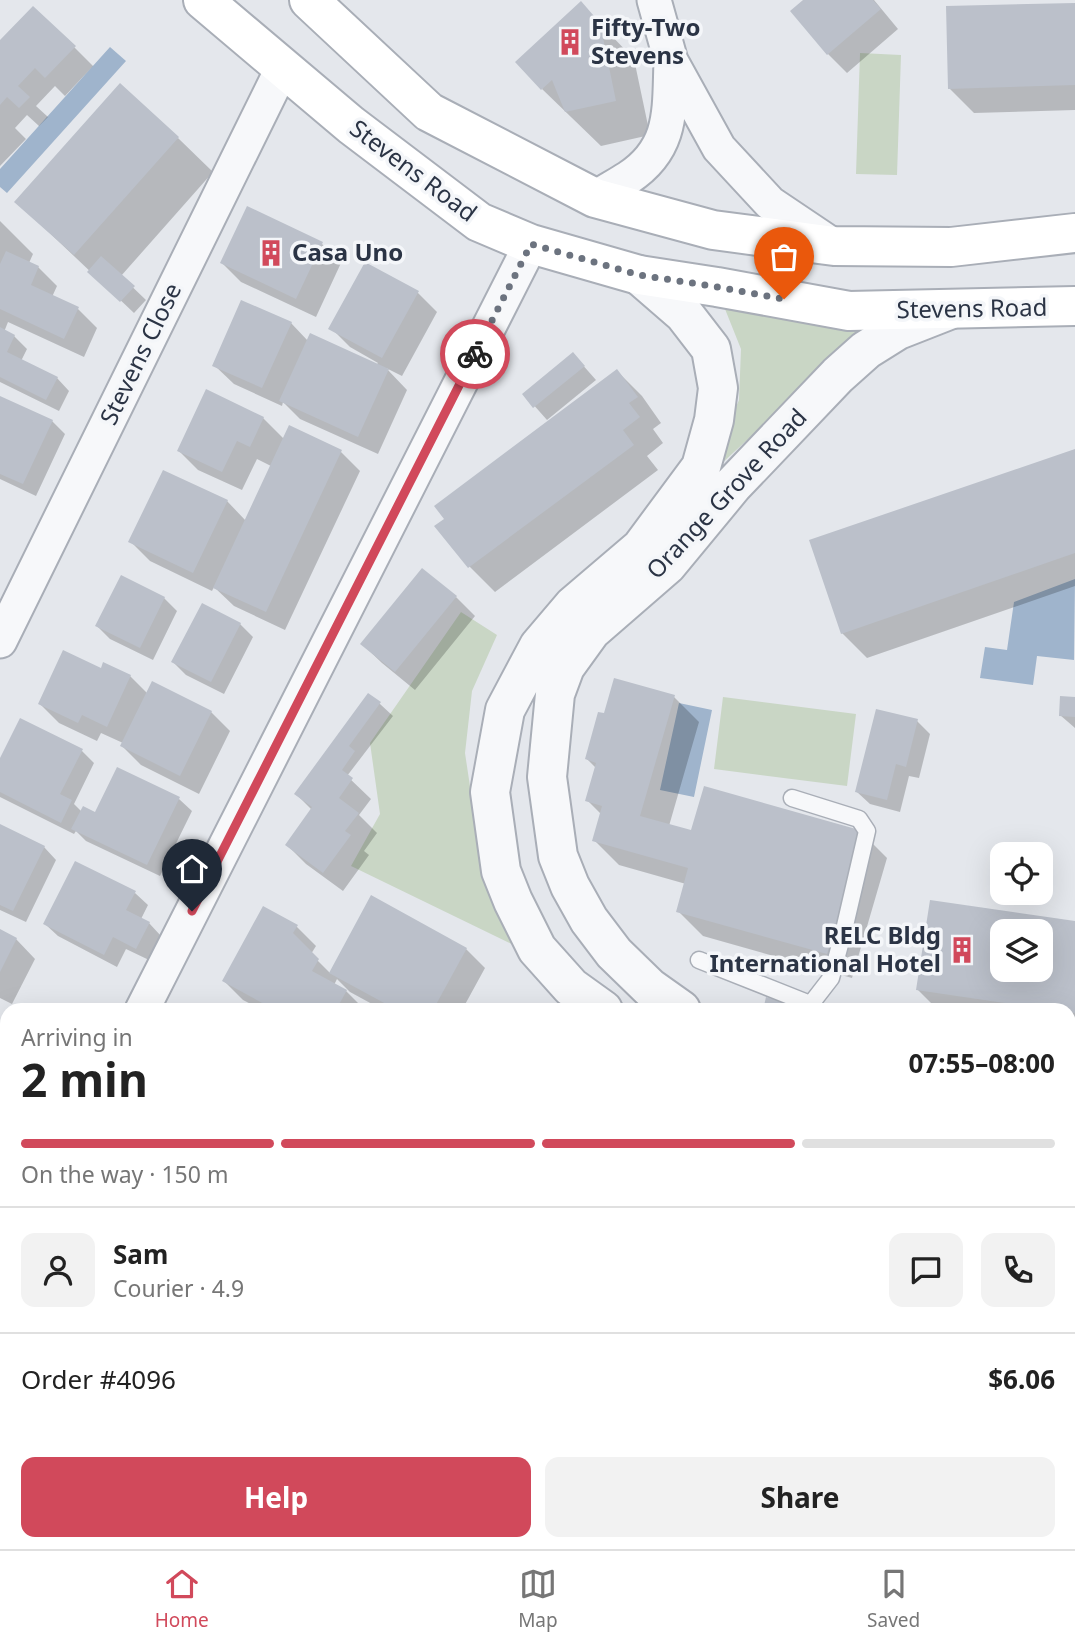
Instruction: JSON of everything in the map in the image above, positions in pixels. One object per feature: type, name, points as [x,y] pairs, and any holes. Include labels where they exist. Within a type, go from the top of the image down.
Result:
[{"type":"main road","name":"Stevens Road","points":[[203,0],[351,125],[479,222],[531,244],[639,275],[849,311],[1075,306]]},
{"type":"main road","points":[[309,0],[429,112],[595,198],[713,230],[834,246],[951,247],[1075,233]]},
{"type":"street","points":[[654,0],[671,61],[719,148],[770,203],[834,246]]},
{"type":"street","points":[[595,198],[630,177],[656,152],[668,124],[671,61]]},
{"type":"street","name":"Stevens Close","points":[[0,641],[283,67]]},
{"type":"street","points":[[146,1003],[531,244]]},
{"type":"street","name":"Orange Grove Road","points":[[589,1003],[568,992],[537,949],[513,901],[501,871],[490,792],[505,710],[539,646],[573,606],[641,548],[701,467],[714,420],[718,388],[711,349],[684,314],[639,275]]},
{"type":"street","name":"Orange Grove Road","points":[[671,1003],[650,988],[614,953],[589,920],[570,886],[558,856],[547,777],[555,694],[565,667],[591,631],[667,565],[733,485],[838,375],[866,350],[898,330],[951,309]]},
{"type":"lane","points":[[792,799],[859,819],[867,831],[831,978],[811,1003]]},
{"type":"lane","points":[[699,960],[799,1003]]},
{"type":"green space","points":[[860,53],[901,55],[897,175],[856,174]]},
{"type":"green space","points":[[725,309],[874,322],[706,478],[739,400],[741,349]]},
{"type":"green space","points":[[461,612],[497,635],[472,691],[465,753],[480,853],[526,951],[351,866],[380,814],[370,743]]},
{"type":"green space","points":[[723,697],[856,714],[847,786],[714,769]]},
{"type":"water","points":[[110,47],[126,61],[7,193],[0,187],[0,169]]},
{"type":"water","points":[[1075,579],[1074,660],[1037,656],[1033,685],[980,678],[985,647],[1007,650],[1014,602]]},
{"type":"water","points":[[679,703],[712,710],[694,797],[660,790]]},
{"type":"building","points":[[803,0],[873,0],[881,9],[827,55],[790,11]]},
{"type":"building","name":"Fifty-Two Stevens","points":[[581,1],[600,23],[616,101],[565,112],[552,80],[541,90],[515,62]]},
{"type":"building","points":[[1075,3],[1075,85],[948,89],[946,6]]},
{"type":"building","points":[[33,6],[76,46],[45,78],[35,68],[18,86],[30,97],[19,108],[7,97],[0,105],[0,40]]},
{"type":"building","points":[[120,83],[179,137],[74,255],[14,202]]},
{"type":"building","name":"Casa Uno","points":[[247,206],[323,242],[296,299],[220,263]]},
{"type":"building","points":[[6,251],[39,266],[31,285],[79,307],[64,339],[0,309],[0,264]]},
{"type":"building","points":[[101,256],[135,286],[120,302],[87,272]]},
{"type":"building","points":[[365,262],[419,291],[382,358],[328,329]]},
{"type":"building","points":[[241,300],[292,322],[262,388],[212,366]]},
{"type":"building","points":[[0,327],[15,335],[7,352],[58,377],[46,400],[0,377]]},
{"type":"building","points":[[310,333],[389,369],[358,437],[279,401]]},
{"type":"building","points":[[573,352],[585,366],[533,408],[522,394]]},
{"type":"building","points":[[617,369],[638,397],[629,403],[640,417],[623,430],[634,445],[468,568],[434,526],[444,519],[434,506]]},
{"type":"building","points":[[206,389],[264,417],[250,447],[237,441],[222,472],[177,451]]},
{"type":"building","points":[[0,396],[53,420],[23,484],[0,474]]},
{"type":"building","points":[[289,425],[342,450],[266,612],[213,588]]},
{"type":"building","points":[[1075,449],[1075,553],[841,634],[809,540]]},
{"type":"building","points":[[163,470],[228,500],[193,573],[128,542]]},
{"type":"building","points":[[422,568],[457,596],[395,672],[360,644]]},
{"type":"building","points":[[121,575],[165,597],[140,648],[95,626]]},
{"type":"building","points":[[202,603],[241,623],[211,682],[171,662]]},
{"type":"building","points":[[63,650],[101,668],[103,662],[131,675],[107,727],[82,715],[78,723],[38,704]]},
{"type":"building","points":[[614,678],[675,695],[640,816],[691,830],[704,786],[863,831],[827,954],[676,912],[688,868],[592,841],[602,806],[585,801],[596,763],[585,759],[598,712],[604,713]]},
{"type":"building","points":[[152,681],[212,711],[180,776],[120,746]]},
{"type":"building","points":[[368,693],[381,702],[349,746],[355,751],[342,770],[353,778],[339,798],[359,813],[345,831],[351,835],[323,873],[285,845],[312,807],[294,794]]},
{"type":"building","points":[[1060,696],[1075,697],[1075,717],[1059,716]]},
{"type":"building","points":[[876,709],[918,719],[906,767],[896,764],[887,800],[855,792]]},
{"type":"building","points":[[20,718],[83,749],[60,794],[72,800],[61,823],[0,792],[0,758]]},
{"type":"building","points":[[117,767],[180,797],[147,865],[71,829],[83,806],[95,812]]},
{"type":"building","points":[[0,824],[45,846],[13,911],[0,905]]},
{"type":"building","points":[[75,861],[136,891],[126,910],[150,922],[136,949],[113,937],[104,955],[43,924]]},
{"type":"building","points":[[371,895],[467,948],[437,1003],[384,1003],[329,973]]},
{"type":"building","name":"RELC Bldg International Hotel","points":[[930,900],[1075,921],[1075,1003],[1004,1003],[916,990]]},
{"type":"building","points":[[263,906],[298,925],[293,933],[319,959],[312,971],[347,990],[340,1003],[262,1003],[222,981]]},
{"type":"building","points":[[0,929],[17,938],[0,972]]},
{"type":"building","points":[[766,997],[787,1003],[765,1003]]},
{"type":"way so far","points":[[475,354],[531,244],[639,275],[784,299]]},
{"type":"place","name":"Fifty-Two Stevens","points":[[570,42]]},
{"type":"place","name":"Casa Uno","points":[[271,253]]},
{"type":"place","name":"RELC Bldg International Hotel","points":[[962,950]]},
{"type":"route","points":[[192,911],[475,354]]}]
